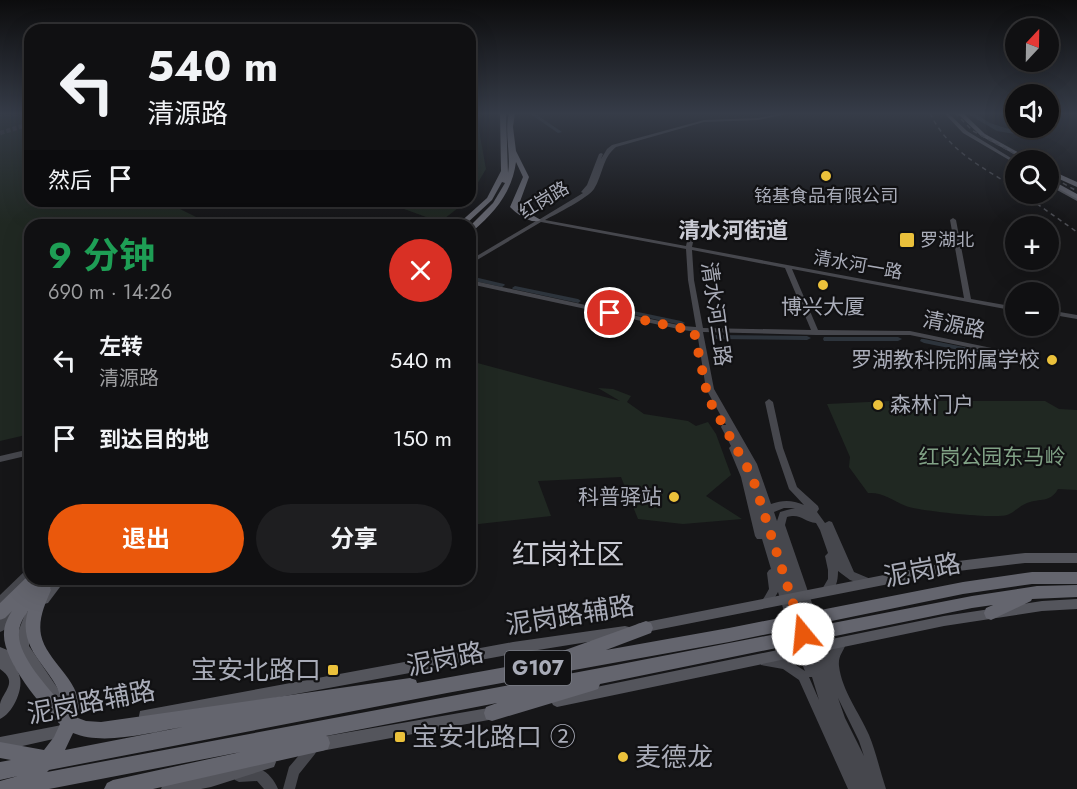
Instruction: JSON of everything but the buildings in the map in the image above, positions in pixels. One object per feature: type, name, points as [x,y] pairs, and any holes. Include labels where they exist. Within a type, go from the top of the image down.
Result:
[{"type":"highway","points":[[476,222],[498,196],[506,177],[504,150]]},
{"type":"highway","points":[[476,224],[491,210],[509,186],[513,172],[512,150]]},
{"type":"highway","points":[[514,150],[526,177],[514,207],[520,213],[540,221]]},
{"type":"highway","points":[[476,225],[492,215],[510,193],[515,174],[515,154]]},
{"type":"highway","points":[[468,219],[494,193],[501,180],[504,161]]},
{"type":"highway","points":[[1059,178],[1076,190]]},
{"type":"highway","points":[[1059,183],[1076,190]]},
{"type":"highway","name":"泥岗路","points":[[0,771],[447,685],[729,635],[998,582],[1077,578]]},
{"type":"highway","points":[[0,613],[27,585]]},
{"type":"highway","points":[[46,585],[25,604],[14,622],[11,644],[19,667],[58,713],[75,726],[117,729],[393,687],[447,685]]},
{"type":"highway","points":[[17,789],[55,750],[67,731],[72,713],[69,691],[36,646],[31,632],[35,608],[48,585]]},
{"type":"highway","name":"泥岗路","points":[[3,789],[322,735],[616,673],[972,602],[1037,592],[1077,591]]},
{"type":"highway","points":[[992,613],[1037,592]]},
{"type":"highway","points":[[540,668],[646,628]]},
{"type":"highway","points":[[492,713],[568,691],[616,673]]},
{"type":"highway","points":[[113,789],[210,773],[322,735]]},
{"type":"highway","points":[[0,750],[55,760]]},
{"type":"main road","name":"泥岗路辅路","points":[[0,744],[540,644],[646,628],[988,561],[1077,558]]},
{"type":"main road","points":[[0,713],[12,694],[27,623],[56,585]]},
{"type":"main road","points":[[322,735],[492,713],[992,613],[1077,604]]},
{"type":"main road","points":[[0,653],[12,656],[19,667],[65,709],[93,727]]},
{"type":"main road","points":[[0,663],[19,667]]},
{"type":"main road","points":[[194,716],[326,683]]},
{"type":"main road","points":[[168,789],[210,773]]},
{"type":"street","name":"红岗路","points":[[476,256],[540,221],[586,189],[605,150]]},
{"type":"street","points":[[953,220],[968,299]]},
{"type":"street","name":"清水河一路","points":[[540,221],[968,299]]},
{"type":"street","name":"清水河一路","points":[[687,248],[1005,305]]},
{"type":"street","name":"清水河三路","points":[[687,248],[703,380],[708,398],[755,476]]},
{"type":"street","points":[[788,267],[815,333]]},
{"type":"street","points":[[792,278],[797,271],[809,271]]},
{"type":"street","name":"清源路","points":[[476,284],[697,330],[815,333],[910,334],[1021,356],[910,333],[815,333]]},
{"type":"street","points":[[1059,315],[1077,319]]},
{"type":"street","points":[[1059,316],[1077,319]]},
{"type":"street","name":"清水河三路","points":[[697,330],[710,389],[748,454],[836,720]]},
{"type":"street","points":[[769,402],[779,448],[793,489],[827,521],[852,575]]},
{"type":"street","points":[[720,419],[745,477],[774,583],[772,596],[765,604]]},
{"type":"street","points":[[0,459],[24,453]]},
{"type":"street","points":[[868,583],[852,575],[838,563],[819,518],[797,506],[780,505],[770,508],[764,515],[763,527],[797,639],[836,720],[873,789]]},
{"type":"street","points":[[825,592],[832,584],[833,567],[821,529],[813,519],[796,512],[783,515],[780,525],[821,643],[836,720],[863,789]]},
{"type":"street","points":[[0,602],[24,578]]},
{"type":"street","points":[[0,621],[36,585]]},
{"type":"street","points":[[0,627],[46,585]]},
{"type":"street","points":[[849,640],[835,648],[832,660],[847,705],[864,738],[880,789]]},
{"type":"street","points":[[755,660],[785,664],[803,676],[854,789]]},
{"type":"street","points":[[289,789],[297,763],[322,735]]},
{"type":"street","points":[[210,773],[254,775],[266,780],[272,789]]},
{"type":"green space","points":[[0,150],[24,150],[24,207],[176,207],[198,218],[24,219],[24,435],[0,441]]},
{"type":"green space","points":[[476,150],[483,150],[486,169],[476,186]]},
{"type":"green space","points":[[399,207],[459,207],[444,219],[432,219]]},
{"type":"green space","points":[[476,363],[620,401],[598,388],[613,389],[631,396],[627,402],[644,414],[688,421],[696,426],[708,422],[716,434],[731,475],[706,496],[742,519],[683,524],[638,519],[621,477],[538,481],[551,516],[476,524]]},
{"type":"green space","name":"红岗公园东马岭","points":[[889,401],[1045,401],[1059,409],[1077,410],[1077,490],[1058,489],[1048,498],[1027,503],[1010,514],[1000,516],[926,510],[906,506],[883,495],[868,493],[849,467],[850,457],[827,404]]},
{"type":"waterway","points":[[476,279],[502,285]]},
{"type":"waterway","points":[[515,288],[578,301]]},
{"type":"waterway","points":[[595,305],[681,323]]},
{"type":"waterway","points":[[716,337],[807,338]]},
{"type":"waterway","points":[[827,339],[898,339]]},
{"type":"waterway","points":[[924,341],[1004,357]]},
{"type":"railway","points":[[958,150],[1005,181]]},
{"type":"railway","points":[[1059,181],[1077,191]]},
{"type":"railway","points":[[1037,204],[1077,232]]},
{"type":"place","name":"铭基食品有限公司","points":[[826,176]]},
{"type":"place","name":"罗湖北","points":[[907,240]]},
{"type":"place","name":"博兴大厦","points":[[823,285]]},
{"type":"place","name":"罗湖教科院附属学校","points":[[1052,360]]},
{"type":"place","name":"森林门户","points":[[878,405]]},
{"type":"place","name":"科普驿站","points":[[674,497]]},
{"type":"place","name":"宝安北路口","points":[[333,670]]},
{"type":"place","name":"宝安北路口 ②","points":[[400,737]]},
{"type":"place","name":"麦德龙","points":[[623,757]]},
{"type":"district","name":"清水河街道","points":[[733,230]]},
{"type":"district","name":"红岗社区","points":[[568,554]]},
{"type":"route","points":[[610,313],[694,331],[708,398],[743,456],[752,476],[803,634]]}]
